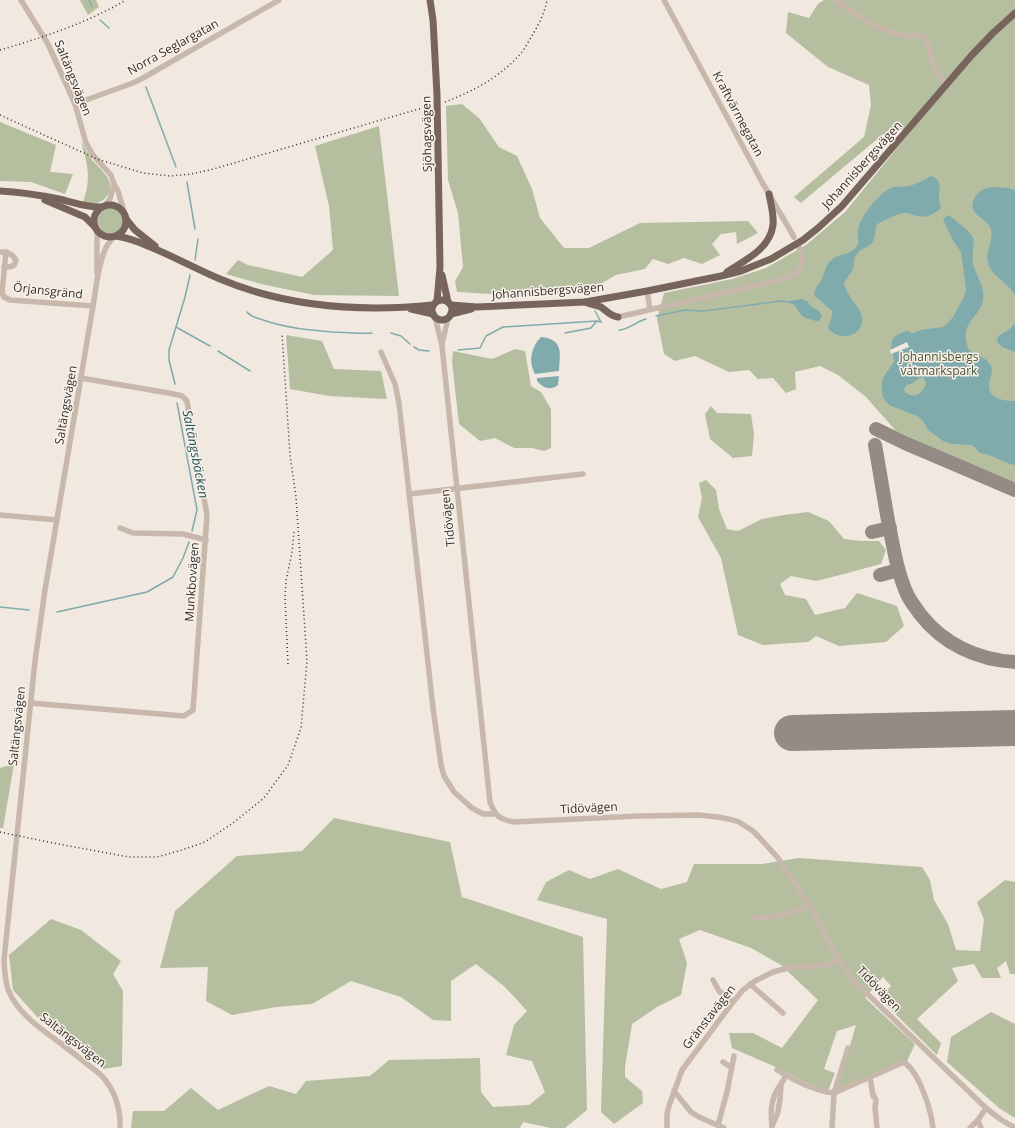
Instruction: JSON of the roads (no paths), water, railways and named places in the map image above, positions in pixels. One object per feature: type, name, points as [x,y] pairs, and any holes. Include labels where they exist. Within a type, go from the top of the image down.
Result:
[{"type":"main road","name":"Sjöhagsvägen","points":[[430,0],[433,20],[437,95],[440,267],[435,303]]},
{"type":"main road","name":"Johannisbergsvägen","points":[[450,304],[477,307],[585,302],[721,276],[771,260],[803,240],[842,206],[971,56],[1015,13]]},
{"type":"main road","points":[[0,191],[24,192],[87,206],[116,206],[121,209],[135,230],[161,251]]},
{"type":"main road","points":[[24,192],[58,204],[85,217],[96,230],[106,237],[130,238],[222,280],[264,294],[341,307],[405,308],[444,300],[450,304],[452,310],[449,316],[444,320],[405,308]]},
{"type":"main road","points":[[721,276],[752,256],[765,244],[773,224],[769,194]]},
{"type":"main road","points":[[96,230],[94,217],[98,210],[103,206]]},
{"type":"main road","points":[[115,237],[121,234],[124,230],[126,217]]},
{"type":"main road","name":"Sjöhagsvägen","points":[[440,267],[450,304]]},
{"type":"main road","points":[[585,302],[600,307],[608,314],[618,317]]},
{"type":"main road","points":[[434,316],[432,309],[435,303]]},
{"type":"main road","name":"Johannisbergsvägen","points":[[449,316],[477,307]]},
{"type":"street","name":"Saltängsvägen","points":[[21,0],[48,44],[75,104],[86,143],[93,155],[111,175],[118,191],[126,217]]},
{"type":"street","name":"Norra Seglargatan","points":[[75,104],[138,80],[279,0]]},
{"type":"street","name":"Kraftvärmegatan","points":[[664,0],[762,182],[794,237]]},
{"type":"street","points":[[835,0],[874,26],[902,36],[921,36],[929,47],[934,68],[947,84]]},
{"type":"street","points":[[103,206],[110,199],[114,184]]},
{"type":"street","name":"Saltängsvägen","points":[[96,230],[96,282],[93,306],[45,590],[30,703],[4,960],[6,984],[10,995],[15,1002],[34,1023],[100,1074],[108,1082],[115,1096],[118,1107],[121,1122],[120,1128]]},
{"type":"street","name":"Saltängsvägen","points":[[96,282],[105,249],[108,243],[115,237]]},
{"type":"street","points":[[618,317],[784,279],[794,275],[800,268],[802,254],[799,247]]},
{"type":"street","points":[[3,252],[12,255],[16,260],[14,266],[11,268],[4,267]]},
{"type":"street","name":"Örjansgränd","points":[[3,252],[4,267],[2,292],[4,297],[10,300],[93,306]]},
{"type":"street","points":[[647,291],[650,309]]},
{"type":"street","name":"Tidövägen","points":[[434,316],[442,346],[490,802],[494,814],[502,819],[513,822],[638,816],[718,816],[733,820],[752,831],[765,842],[778,858],[809,905],[838,960],[855,982],[986,1108],[1000,1120],[1015,1128]]},
{"type":"street","name":"Tidövägen","points":[[442,346],[449,316]]},
{"type":"street","points":[[381,352],[395,384],[398,396],[433,708],[441,765],[444,776],[454,792],[472,808],[483,814],[494,814]]},
{"type":"street","name":"Munkbovägen","points":[[30,703],[184,716],[193,710],[207,515],[186,401],[182,396],[174,394],[81,378]]},
{"type":"street","points":[[409,494],[583,474]]},
{"type":"street","points":[[0,515],[57,520]]},
{"type":"street","points":[[120,528],[133,533],[182,534],[206,540]]},
{"type":"street","points":[[754,918],[783,914],[802,909],[809,905]]},
{"type":"street","name":"Gränstavägen","points":[[667,1128],[667,1114],[669,1106],[682,1070],[733,1002],[750,984],[782,969],[828,965],[838,960]]},
{"type":"street","points":[[712,980],[719,991],[733,1002]]},
{"type":"street","points":[[750,984],[783,1013]]},
{"type":"street","points":[[832,1128],[834,1093],[848,1048]]},
{"type":"street","points":[[718,1125],[727,1092],[734,1056]]},
{"type":"street","points":[[723,1062],[732,1068]]},
{"type":"street","points":[[777,1070],[804,1084],[834,1093],[902,1063],[907,1064],[920,1084],[927,1103],[933,1128]]},
{"type":"street","points":[[772,1127],[778,1112],[781,1086],[786,1075]]},
{"type":"street","points":[[870,1078],[873,1094],[872,1103],[875,1107],[877,1128]]},
{"type":"street","points":[[674,1092],[691,1112],[724,1128]]},
{"type":"street","points":[[970,1128],[978,1120],[986,1108]]},
{"type":"street","points":[[978,1120],[980,1128]]},
{"type":"water","points":[[931,176],[940,184],[939,199],[941,208],[926,217],[902,213],[886,219],[877,225],[872,243],[860,251],[856,256],[854,266],[844,284],[862,317],[860,329],[855,333],[844,336],[833,333],[828,328],[832,311],[814,295],[827,265],[834,258],[853,251],[857,246],[858,229],[863,217],[880,196],[893,187],[909,186]]},
{"type":"water","points":[[993,187],[1015,190],[1015,295],[1008,286],[992,272],[987,258],[992,233],[991,229],[973,208],[975,197],[978,193]]},
{"type":"water","points":[[949,215],[968,231],[973,239],[973,264],[982,286],[983,299],[978,312],[967,327],[966,341],[969,350],[990,364],[992,372],[989,382],[989,390],[991,393],[1002,400],[1015,401],[1015,465],[980,453],[972,445],[952,444],[943,441],[928,430],[923,421],[917,416],[891,406],[883,397],[882,382],[884,376],[894,362],[891,347],[894,337],[907,331],[913,333],[920,330],[943,327],[953,317],[964,297],[966,289],[961,252],[952,239],[943,219]],"holes":[[[923,377],[926,383],[923,390],[918,394],[912,395],[905,392],[904,389],[907,385]]]},
{"type":"water","points":[[801,299],[807,301],[812,307],[820,312],[822,316],[818,322],[804,317],[793,304],[790,303],[790,301]]},
{"type":"water","points":[[1015,323],[1015,352],[1002,347],[997,341],[998,336],[1010,329]]},
{"type":"water","points":[[541,337],[548,338],[557,344],[560,353],[559,371],[535,374],[531,359],[535,345]]},
{"type":"water","points":[[559,376],[558,385],[552,388],[544,387],[537,381],[537,378]]},
{"type":"waterway","name":"Saltängsbäcken","points":[[89,0],[92,7]]},
{"type":"waterway","name":"Saltängsbäcken","points":[[100,20],[109,28]]},
{"type":"waterway","name":"Saltängsbäcken","points":[[146,87],[176,167]]},
{"type":"waterway","name":"Saltängsbäcken","points":[[187,182],[195,229]]},
{"type":"waterway","name":"Saltängsbäcken","points":[[195,260],[198,239]]},
{"type":"waterway","name":"Saltängsbäcken","points":[[175,384],[169,360],[169,350],[190,275]]},
{"type":"waterway","points":[[656,316],[685,310],[703,311],[781,301],[790,302]]},
{"type":"waterway","points":[[595,311],[601,322]]},
{"type":"waterway","points":[[247,312],[259,319],[280,325],[332,332],[372,333]]},
{"type":"waterway","points":[[619,330],[626,329],[646,319]]},
{"type":"waterway","points":[[458,350],[480,348],[486,336],[503,327],[597,321],[601,322]]},
{"type":"waterway","points":[[565,333],[591,328],[596,322]]},
{"type":"waterway","name":"Saltängsbäcken","points":[[176,327],[210,346]]},
{"type":"waterway","points":[[391,333],[401,336],[410,344]]},
{"type":"waterway","points":[[414,347],[419,350],[429,351]]},
{"type":"waterway","name":"Saltängsbäcken","points":[[218,351],[250,371]]},
{"type":"waterway","name":"Saltängsbäcken","points":[[177,403],[197,510],[192,531]]},
{"type":"waterway","name":"Saltängsbäcken","points":[[57,612],[147,592],[173,577],[189,542]]},
{"type":"waterway","name":"Saltängsbäcken","points":[[0,607],[29,610]]},
{"type":"railway","points":[[0,50],[65,29],[96,16],[126,0]]},
{"type":"railway","points":[[445,102],[477,88],[514,61],[523,50],[537,26],[547,0]]},
{"type":"railway","points":[[0,115],[97,159],[143,173],[170,176],[210,170],[429,106]]},
{"type":"railway","points":[[0,832],[129,857],[157,857],[205,842],[233,823],[264,798],[288,765],[301,728],[307,661],[296,497],[290,455],[282,333]]},
{"type":"railway","points":[[288,664],[285,597],[286,581],[292,552],[294,532]]},
{"type":"park label","name":"Johannisbergs våtmarkspark","points":[[939,364]]}]
